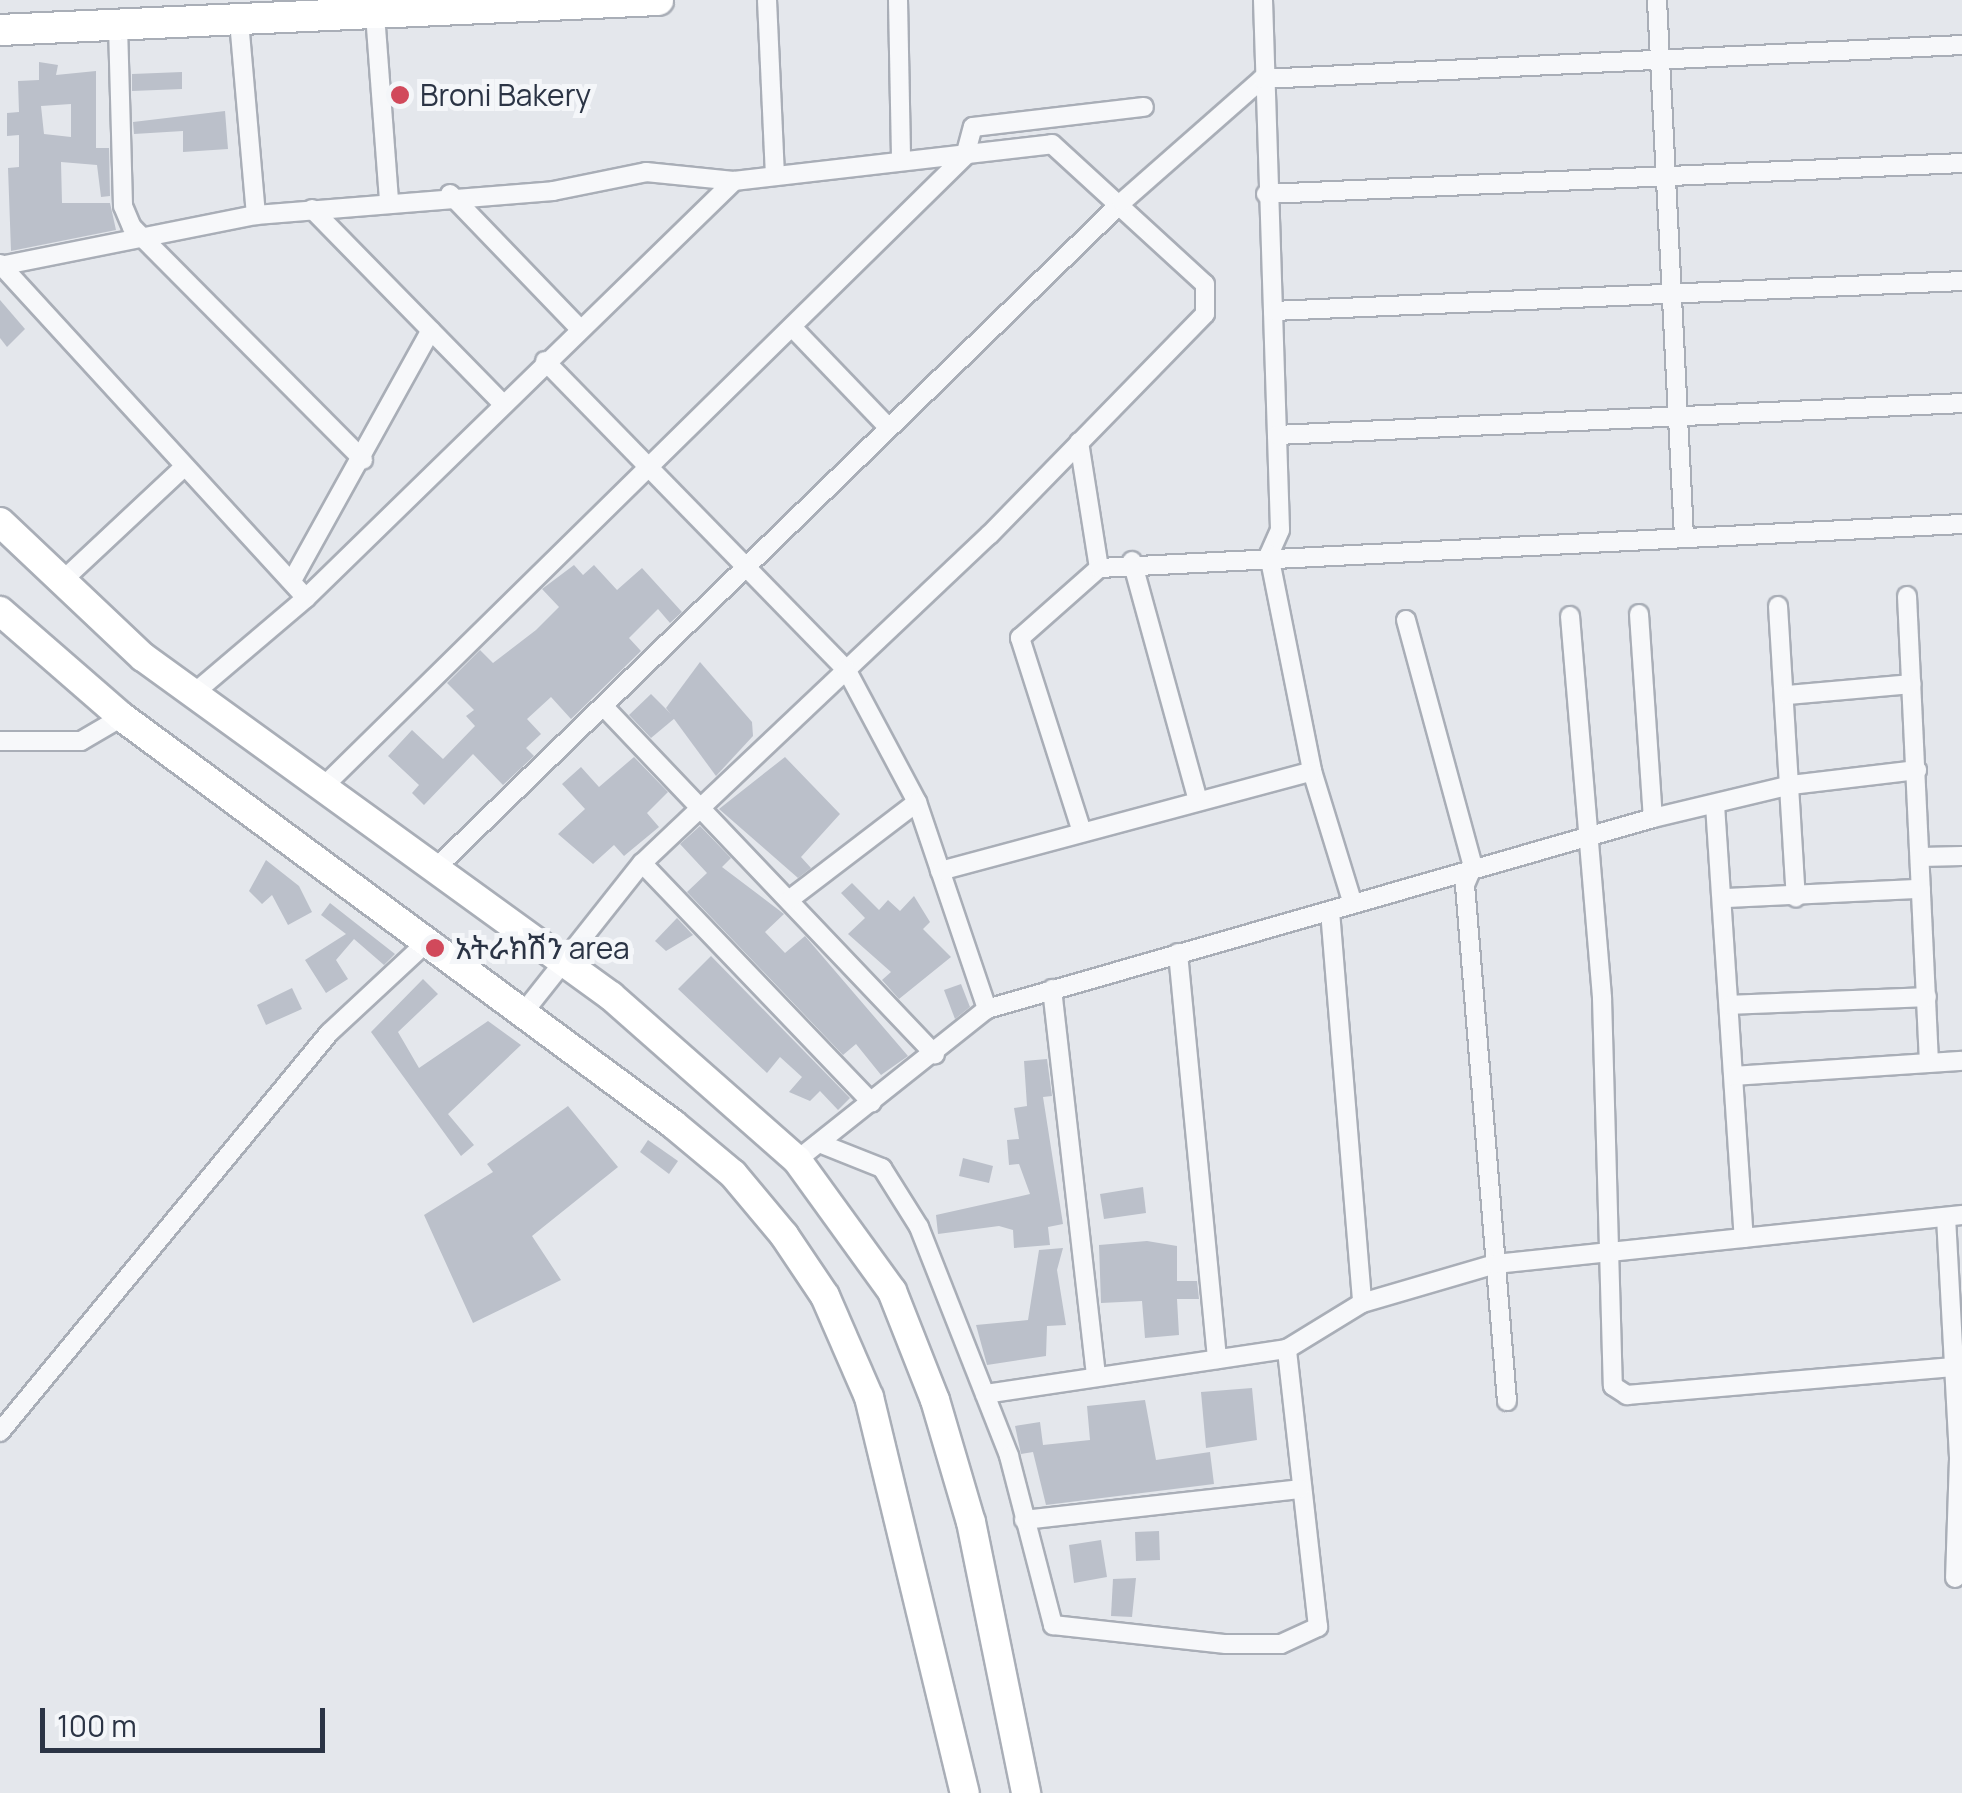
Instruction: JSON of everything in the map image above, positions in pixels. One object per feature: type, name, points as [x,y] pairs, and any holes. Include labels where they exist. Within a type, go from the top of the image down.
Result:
[{"type":"highway","points":[[0,30],[658,0]]},
{"type":"main road","points":[[0,522],[62,582],[193,694],[565,962],[808,1151],[892,1291],[935,1400],[1026,1793]]},
{"type":"main road","points":[[0,611],[122,717],[524,1012],[733,1174],[825,1296],[870,1397],[905,1520],[965,1793]]},
{"type":"street","points":[[767,0],[775,176]]},
{"type":"street","points":[[898,0],[900,161]]},
{"type":"street","points":[[1262,0],[1280,530],[1269,554],[1312,771],[1353,904]]},
{"type":"street","points":[[1656,0],[1684,536]]},
{"type":"street","points":[[375,14],[390,200]]},
{"type":"street","points":[[239,21],[256,215]]},
{"type":"street","points":[[118,26],[123,206],[146,239],[363,460]]},
{"type":"street","points":[[436,867],[606,709],[888,427],[1122,202],[1262,79],[1962,46]]},
{"type":"street","points":[[324,786],[965,156],[973,127],[1144,106]]},
{"type":"street","points":[[0,265],[256,215],[450,194],[554,191],[646,172],[734,181],[1052,144],[1122,202],[1212,300],[1079,442],[642,863],[524,1012]]},
{"type":"street","points":[[1266,194],[1962,163]]},
{"type":"street","points":[[193,694],[306,598],[504,405],[577,326],[734,181]]},
{"type":"street","points":[[450,194],[577,326]]},
{"type":"street","points":[[312,209],[504,405]]},
{"type":"street","points":[[0,265],[184,467],[294,577],[306,598]]},
{"type":"street","points":[[1273,311],[1962,281]]},
{"type":"street","points":[[792,327],[888,427]]},
{"type":"street","points":[[294,577],[363,460],[431,330]]},
{"type":"street","points":[[545,361],[846,669],[917,802],[986,1010]]},
{"type":"street","points":[[1277,435],[1962,402]]},
{"type":"street","points":[[1079,442],[1099,568]]},
{"type":"street","points":[[62,582],[184,467]]},
{"type":"street","points":[[1082,832],[1020,638],[1099,568],[1132,561],[1269,554],[1962,524]]},
{"type":"street","points":[[1132,561],[1198,800]]},
{"type":"street","points":[[1908,596],[1929,1062]]},
{"type":"street","points":[[1778,606],[1788,695],[1796,897]]},
{"type":"street","points":[[1639,614],[1653,818]]},
{"type":"street","points":[[1570,616],[1613,1202],[1606,1248],[1610,1372],[1627,1395],[1959,1365]]},
{"type":"street","points":[[1406,620],[1474,866],[1465,885],[1507,1402]]},
{"type":"street","points":[[1788,695],[1912,684]]},
{"type":"street","points":[[606,709],[935,1054]]},
{"type":"street","points":[[0,741],[81,740],[122,717]]},
{"type":"street","points":[[808,1151],[986,1010],[1474,866],[1653,818],[1792,785],[1917,770]]},
{"type":"street","points":[[940,871],[1312,771]]},
{"type":"street","points":[[789,900],[917,802]]},
{"type":"street","points":[[1714,805],[1727,898],[1729,1005],[1744,1238]]},
{"type":"street","points":[[1920,857],[1962,856]]},
{"type":"street","points":[[642,863],[872,1103]]},
{"type":"street","points":[[1727,898],[1921,889]]},
{"type":"street","points":[[1330,910],[1362,1304]]},
{"type":"street","points":[[0,1432],[329,1033],[426,943]]},
{"type":"street","points":[[1178,953],[1217,1359]]},
{"type":"street","points":[[1052,989],[1096,1375]]},
{"type":"street","points":[[1729,1005],[1926,997]]},
{"type":"street","points":[[1734,1076],[1962,1061]]},
{"type":"street","points":[[808,1151],[882,1168],[919,1227],[984,1394],[1053,1625],[1281,1644],[1318,1627],[1299,1489],[1286,1349]]},
{"type":"street","points":[[984,1394],[1286,1349],[1362,1304],[1495,1264],[1606,1248],[1954,1216],[1959,1365],[1955,1578]]},
{"type":"street","points":[[1024,1520],[1299,1489]]},
{"type":"building","points":[[39,62],[58,65],[56,75],[96,71],[96,148],[109,148],[110,196],[101,197],[97,165],[61,162],[62,203],[110,203],[116,230],[11,251],[8,168],[19,167],[19,135],[7,136],[7,113],[19,112],[18,81],[39,80]],"holes":[[[71,104],[71,137],[44,134],[41,106]]]},
{"type":"building","points":[[182,72],[182,89],[132,91],[132,74]]},
{"type":"building","points":[[225,111],[228,149],[183,152],[183,131],[134,134],[133,122]]},
{"type":"building","points":[[0,300],[25,329],[7,347],[0,338]]},
{"type":"building","points":[[574,565],[583,575],[594,565],[617,590],[642,568],[682,612],[670,623],[658,609],[629,638],[641,651],[571,719],[551,697],[527,719],[541,734],[526,748],[534,756],[503,785],[473,754],[424,805],[412,793],[419,785],[388,756],[412,730],[443,759],[475,726],[466,716],[474,710],[447,683],[480,650],[493,663],[536,630],[559,607],[542,589]]},
{"type":"building","points":[[700,662],[752,722],[753,736],[716,776],[666,708]]},
{"type":"building","points":[[651,694],[675,718],[651,738],[629,715]]},
{"type":"building","points":[[634,757],[668,792],[647,813],[659,827],[624,856],[614,845],[593,864],[558,834],[585,809],[562,784],[581,767],[599,787]]},
{"type":"building","points":[[785,757],[840,814],[801,857],[811,868],[798,878],[719,809]]},
{"type":"building","points":[[700,826],[731,858],[722,867],[784,914],[765,932],[785,953],[805,936],[908,1056],[881,1075],[856,1044],[843,1055],[687,892],[707,873],[680,844]]},
{"type":"building","points":[[266,860],[299,886],[312,912],[288,925],[272,895],[262,904],[249,891]]},
{"type":"building","points":[[852,883],[879,910],[888,900],[900,911],[914,896],[930,922],[923,929],[951,957],[899,999],[882,980],[891,972],[848,934],[865,918],[841,893]]},
{"type":"building","points":[[330,903],[395,954],[384,965],[354,939],[336,960],[348,979],[326,993],[305,960],[346,934],[321,915]]},
{"type":"building","points":[[677,918],[693,935],[666,951],[655,941]]},
{"type":"building","points":[[711,956],[850,1098],[838,1110],[820,1091],[810,1101],[789,1092],[802,1077],[780,1057],[767,1073],[678,989]]},
{"type":"building","points":[[423,979],[438,994],[398,1032],[419,1068],[488,1021],[521,1045],[448,1114],[474,1145],[461,1156],[371,1032]]},
{"type":"building","points":[[961,984],[970,1007],[955,1019],[944,990]]},
{"type":"building","points":[[292,988],[302,1009],[266,1025],[257,1005]]},
{"type":"building","points":[[1047,1059],[1052,1096],[1043,1097],[1063,1224],[1048,1227],[1050,1245],[1014,1248],[1013,1230],[999,1226],[938,1234],[936,1215],[1030,1194],[1019,1164],[1009,1165],[1007,1140],[1019,1139],[1014,1108],[1027,1106],[1024,1061]]},
{"type":"building","points":[[568,1106],[618,1167],[532,1236],[561,1280],[473,1323],[424,1215],[493,1172],[487,1164]]},
{"type":"building","points":[[648,1140],[678,1161],[669,1174],[640,1152]]},
{"type":"building","points":[[963,1158],[993,1166],[989,1183],[959,1176]]},
{"type":"building","points":[[1143,1187],[1146,1213],[1104,1219],[1100,1194]]},
{"type":"building","points":[[1147,1241],[1177,1246],[1177,1281],[1197,1281],[1199,1299],[1177,1299],[1179,1335],[1145,1338],[1142,1301],[1101,1303],[1099,1245]]},
{"type":"building","points":[[1063,1248],[1057,1270],[1066,1325],[1047,1326],[1046,1356],[987,1365],[976,1325],[1028,1320],[1039,1250]]},
{"type":"building","points":[[1252,1388],[1257,1440],[1206,1448],[1201,1392]]},
{"type":"building","points":[[1145,1400],[1156,1460],[1210,1452],[1214,1484],[1046,1505],[1033,1452],[1021,1454],[1015,1426],[1040,1422],[1043,1445],[1090,1440],[1087,1406]]},
{"type":"building","points":[[1159,1531],[1160,1560],[1136,1561],[1135,1532]]},
{"type":"building","points":[[1101,1540],[1107,1577],[1074,1583],[1069,1545]]},
{"type":"building","points":[[1136,1578],[1132,1617],[1111,1616],[1113,1579]]},
{"type":"place","name":"Broni Bakery","points":[[400,95]]},
{"type":"place","name":"አትራክሽን area","points":[[435,948]]}]
